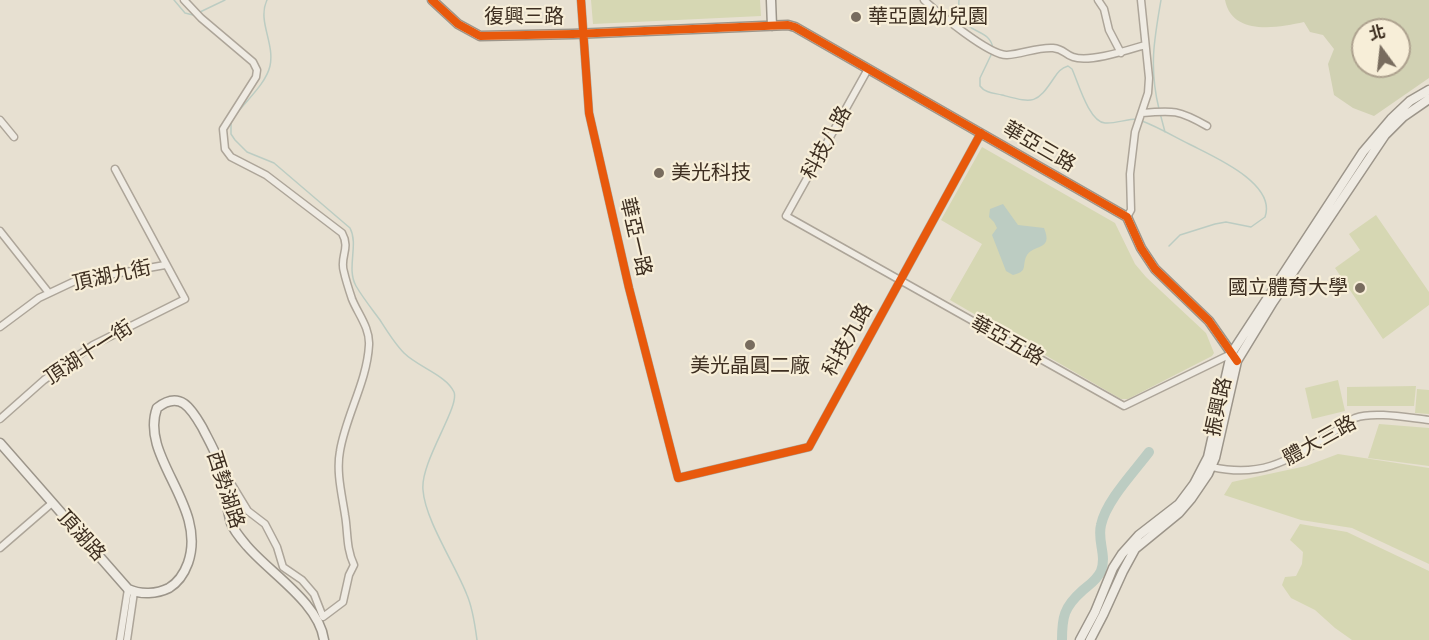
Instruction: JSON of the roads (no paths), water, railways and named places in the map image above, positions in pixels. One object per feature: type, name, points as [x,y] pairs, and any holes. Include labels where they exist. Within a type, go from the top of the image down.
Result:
[{"type":"street","points":[[184,0],[201,18],[254,62],[257,70],[223,129],[225,149],[231,157],[266,175],[342,233],[345,239],[347,248],[342,267],[351,297],[366,326],[370,343],[363,377],[339,453],[341,498],[348,549],[354,565],[349,574],[343,602],[323,617],[314,594],[302,580],[283,567],[266,524],[248,511],[218,461]]},
{"type":"street","name":"復興三路","points":[[432,0],[458,24],[480,36],[772,26]]},
{"type":"street","name":"華亞一路","points":[[581,0],[589,113],[629,288],[678,478]]},
{"type":"street","points":[[771,0],[772,26]]},
{"type":"street","points":[[924,0],[956,27],[997,54],[1006,55],[1042,47],[1061,49],[1073,58],[1107,56],[1145,45]]},
{"type":"street","points":[[1098,0],[1104,9],[1109,30],[1121,52]]},
{"type":"street","points":[[1141,0],[1149,78],[1142,114],[1135,132],[1130,174],[1131,210],[1127,217],[1141,248],[1155,269],[1209,321],[1234,358]]},
{"type":"street","name":"華亞三路","points":[[772,26],[795,27],[1127,217]]},
{"type":"street","name":"科技八路","points":[[786,216],[867,69]]},
{"type":"street","name":"振興路","points":[[1089,640],[1104,615],[1135,549],[1179,513],[1191,499],[1208,466],[1208,457],[1234,358],[1363,152],[1410,101],[1429,90]]},
{"type":"street","name":"振興路","points":[[1234,358],[1385,135],[1403,117],[1429,99]]},
{"type":"street","points":[[1142,114],[1183,112],[1207,126]]},
{"type":"street","points":[[0,120],[14,137]]},
{"type":"street","name":"科技九路","points":[[678,478],[809,447],[981,133]]},
{"type":"street","name":"頂湖九街","points":[[115,168],[185,299]]},
{"type":"street","name":"華亞五路","points":[[786,216],[1124,406],[1234,358]]},
{"type":"street","points":[[0,231],[49,293]]},
{"type":"street","name":"頂湖九街","points":[[0,327],[49,293],[75,281],[165,264]]},
{"type":"street","name":"頂湖十一街","points":[[0,418],[44,380],[93,345],[185,299]]},
{"type":"street","name":"西勢湖路","points":[[131,590],[153,593],[177,584],[187,568],[191,551],[187,511],[157,444],[153,427],[157,408],[175,400],[183,402],[192,409],[218,461],[232,525],[254,555],[309,609],[323,629],[324,640]]},
{"type":"street","name":"體大三路","points":[[1208,466],[1227,470],[1249,470],[1278,464],[1298,455],[1356,418],[1370,415],[1429,420]]},
{"type":"street","name":"頂湖路","points":[[0,443],[131,590]]},
{"type":"street","name":"振興路","points":[[1080,640],[1095,612],[1113,568],[1122,554],[1139,535],[1179,504],[1208,466]]},
{"type":"street","points":[[0,548],[52,503]]},
{"type":"street","points":[[120,640],[131,590]]},
{"type":"street","points":[[127,640],[131,590]]},
{"type":"waterway","points":[[174,0],[185,13],[193,15]]},
{"type":"waterway","points":[[200,12],[225,0]]},
{"type":"waterway","points":[[237,113],[261,85],[270,66],[271,57],[264,16],[267,0]]},
{"type":"waterway","points":[[959,0],[959,12],[963,20],[968,26],[986,36],[991,41],[993,49]]},
{"type":"waterway","points":[[1159,109],[1153,67],[1161,0]]},
{"type":"waterway","points":[[992,53],[980,78],[980,86],[987,91],[1021,100],[1033,100],[1043,93],[1060,70],[1068,66],[1072,69],[1089,109],[1099,121],[1109,123],[1137,119]]},
{"type":"waterway","points":[[1160,113],[1165,132]]},
{"type":"waterway","points":[[234,117],[231,123],[231,134],[247,152],[274,163],[350,228],[353,242],[352,272],[356,286],[404,353],[445,381],[454,392],[451,410],[427,465],[423,490],[429,515],[469,600],[477,640]]},
{"type":"waterway","points":[[1142,121],[1240,172],[1261,193],[1266,205],[1265,217],[1251,227],[1226,222],[1215,224],[1180,235],[1169,246]]},
{"type":"waterway","points":[[1062,640],[1065,613],[1068,607],[1101,571],[1103,559],[1100,531],[1108,506],[1149,452]]},
{"type":"place","name":"華亞園幼兒園","points":[[856,17]]},
{"type":"place","name":"美光科技","points":[[659,173]]},
{"type":"place","name":"國立體育大學","points":[[1360,288]]},
{"type":"place","name":"美光晶圓二廠","points":[[750,345]]}]
